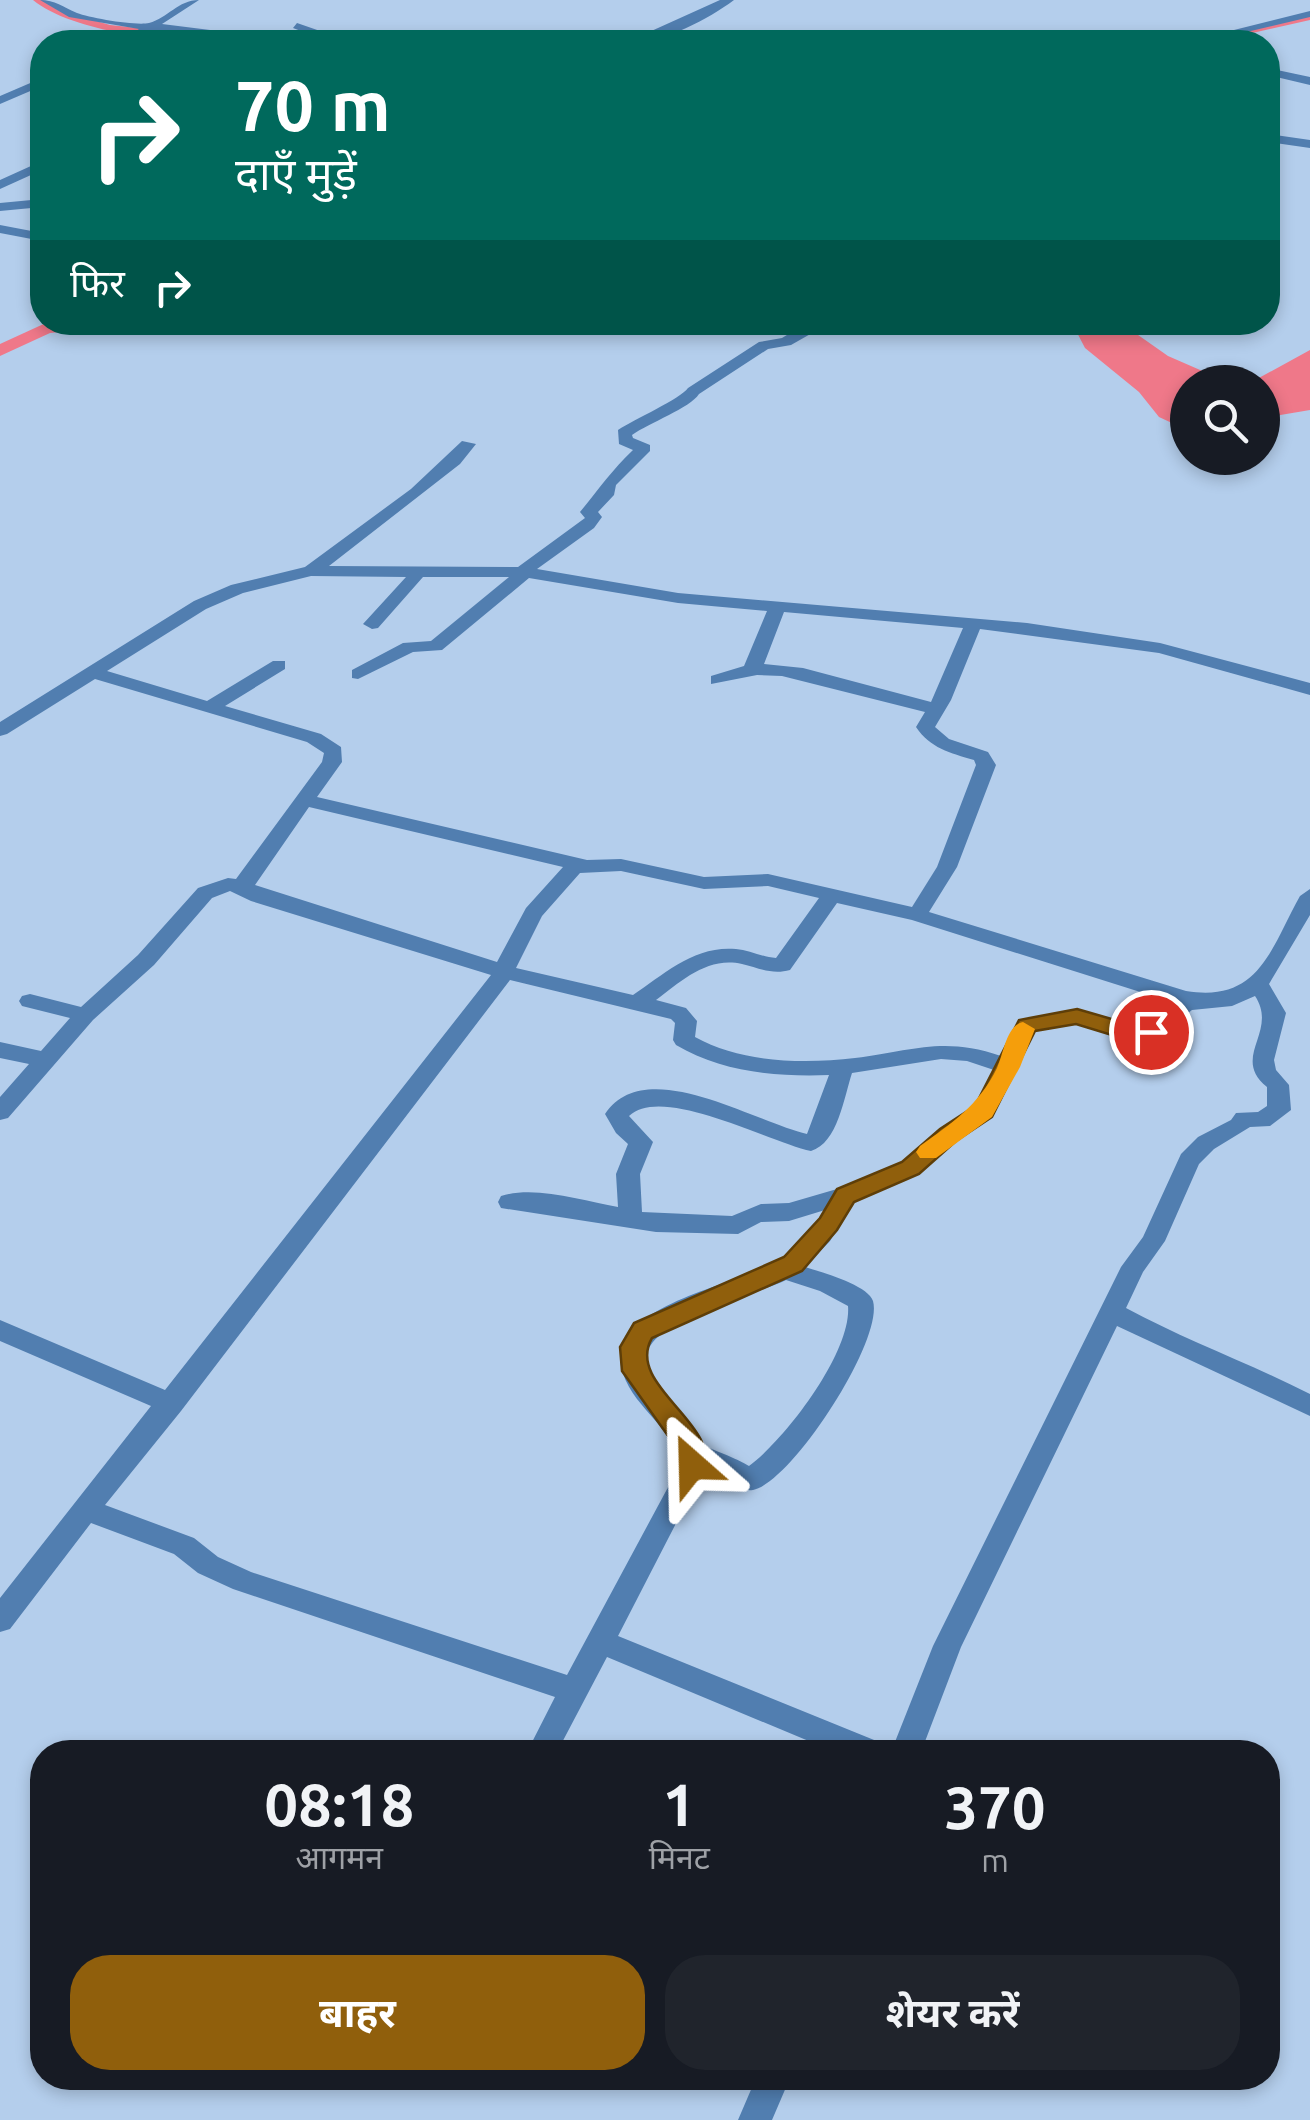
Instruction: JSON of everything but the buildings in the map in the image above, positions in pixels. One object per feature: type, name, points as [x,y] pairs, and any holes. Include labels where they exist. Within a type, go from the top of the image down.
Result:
[{"type":"street","points":[[44,0],[86,18],[148,30],[194,0]]},
{"type":"street","points":[[660,30],[729,0]]},
{"type":"street","points":[[1243,30],[1310,14]]},
{"type":"street","points":[[297,26],[313,30]]},
{"type":"street","points":[[1280,75],[1310,81]]},
{"type":"street","points":[[0,100],[30,87]]},
{"type":"street","points":[[1280,140],[1310,144]]},
{"type":"street","points":[[0,185],[30,171]]},
{"type":"street","points":[[0,207],[30,203]]},
{"type":"street","points":[[0,229],[30,235]]},
{"type":"street","points":[[358,674],[412,646],[436,646],[558,542],[588,524],[594,517],[588,512],[608,492],[608,484],[644,448],[625,440],[624,434],[652,414],[687,400],[693,391],[764,345],[786,342],[794,335]]},
{"type":"street","points":[[311,571],[417,492],[454,462],[468,444]]},
{"type":"street","points":[[0,730],[97,674],[212,599],[311,571],[524,574],[777,609],[1148,645],[1310,689]]},
{"type":"street","points":[[372,624],[417,574]]},
{"type":"street","points":[[752,670],[777,609]]},
{"type":"street","points":[[917,915],[947,867],[986,766],[981,756],[930,735],[926,727],[974,626]]},
{"type":"street","points":[[210,707],[278,665]]},
{"type":"street","points":[[717,680],[752,670],[790,672],[893,702],[937,710]]},
{"type":"street","points":[[97,674],[314,738],[331,748],[335,755],[332,762],[302,799],[244,888]]},
{"type":"street","points":[[302,799],[581,866],[641,868],[694,883],[759,878],[917,915],[1214,1004],[1235,1000],[1258,984],[1310,896]]},
{"type":"street","points":[[0,1620],[505,972],[533,913],[566,873],[581,866]]},
{"type":"street","points":[[0,1112],[85,1014],[146,960],[205,892],[228,884],[505,972],[684,1017],[684,1040],[700,1050],[786,1066],[844,1067],[943,1051],[969,1053],[1009,1067]]},
{"type":"street","points":[[637,1003],[706,956],[736,956],[770,966],[782,965],[831,896]]},
{"type":"street","points":[[911,1740],[947,1646],[1133,1267],[1153,1241],[1184,1168],[1195,1151],[1216,1135],[1238,1126],[1244,1119],[1262,1120],[1279,1110],[1281,1090],[1277,1081],[1265,1074],[1261,1058],[1277,1020],[1276,1010],[1258,984]]},
{"type":"street","points":[[30,1001],[85,1014]]},
{"type":"street","points":[[510,1202],[630,1216],[656,1224],[738,1224],[761,1213],[789,1212],[845,1196],[902,1173],[976,1118],[988,1105],[1009,1067],[1024,1028],[1034,1022],[1077,1016],[1121,1030],[1125,1039],[1135,1042],[1151,1032],[1174,1007],[1194,1001]]},
{"type":"street","points":[[0,1050],[46,1060]]},
{"type":"street","points":[[630,1216],[628,1174],[641,1142],[619,1121],[622,1106],[646,1095],[666,1095],[811,1142],[818,1137],[844,1067]]},
{"type":"street","points":[[785,1270],[843,1290],[864,1308],[840,1370],[793,1440],[760,1477],[749,1480],[722,1462],[693,1452],[635,1371],[633,1347],[652,1324],[785,1270],[814,1242],[845,1196]]},
{"type":"street","points":[[1112,1312],[1310,1406]]},
{"type":"street","points":[[0,1330],[172,1404]]},
{"type":"street","points":[[548,1740],[689,1474],[693,1452]]},
{"type":"street","points":[[87,1510],[184,1546],[208,1566],[243,1581],[574,1692]]},
{"type":"street","points":[[600,1642],[839,1740]]},
{"type":"street","points":[[756,2120],[768,2090]]},
{"type":"shaded area","points":[[1078,335],[1138,335],[1189,365],[1170,365],[1170,422],[1159,417],[1139,392],[1085,348]]},
{"type":"shaded area","points":[[1310,350],[1310,410],[1280,415],[1280,366]]},
{"type":"waterway","points":[[37,0],[80,21],[124,30]]},
{"type":"waterway","points":[[1255,30],[1310,17]]},
{"type":"waterway","points":[[0,351],[32,335]]},
{"type":"slow traffic","points":[[928,1152],[984,1112],[1009,1067],[1023,1029]]},
{"type":"route","points":[[692,1465],[689,1444],[635,1371],[633,1347],[643,1330],[793,1264],[828,1224],[845,1196],[911,1168],[948,1135],[984,1112],[1027,1025],[1077,1016],[1121,1030],[1125,1039],[1135,1042],[1151,1032]]}]
